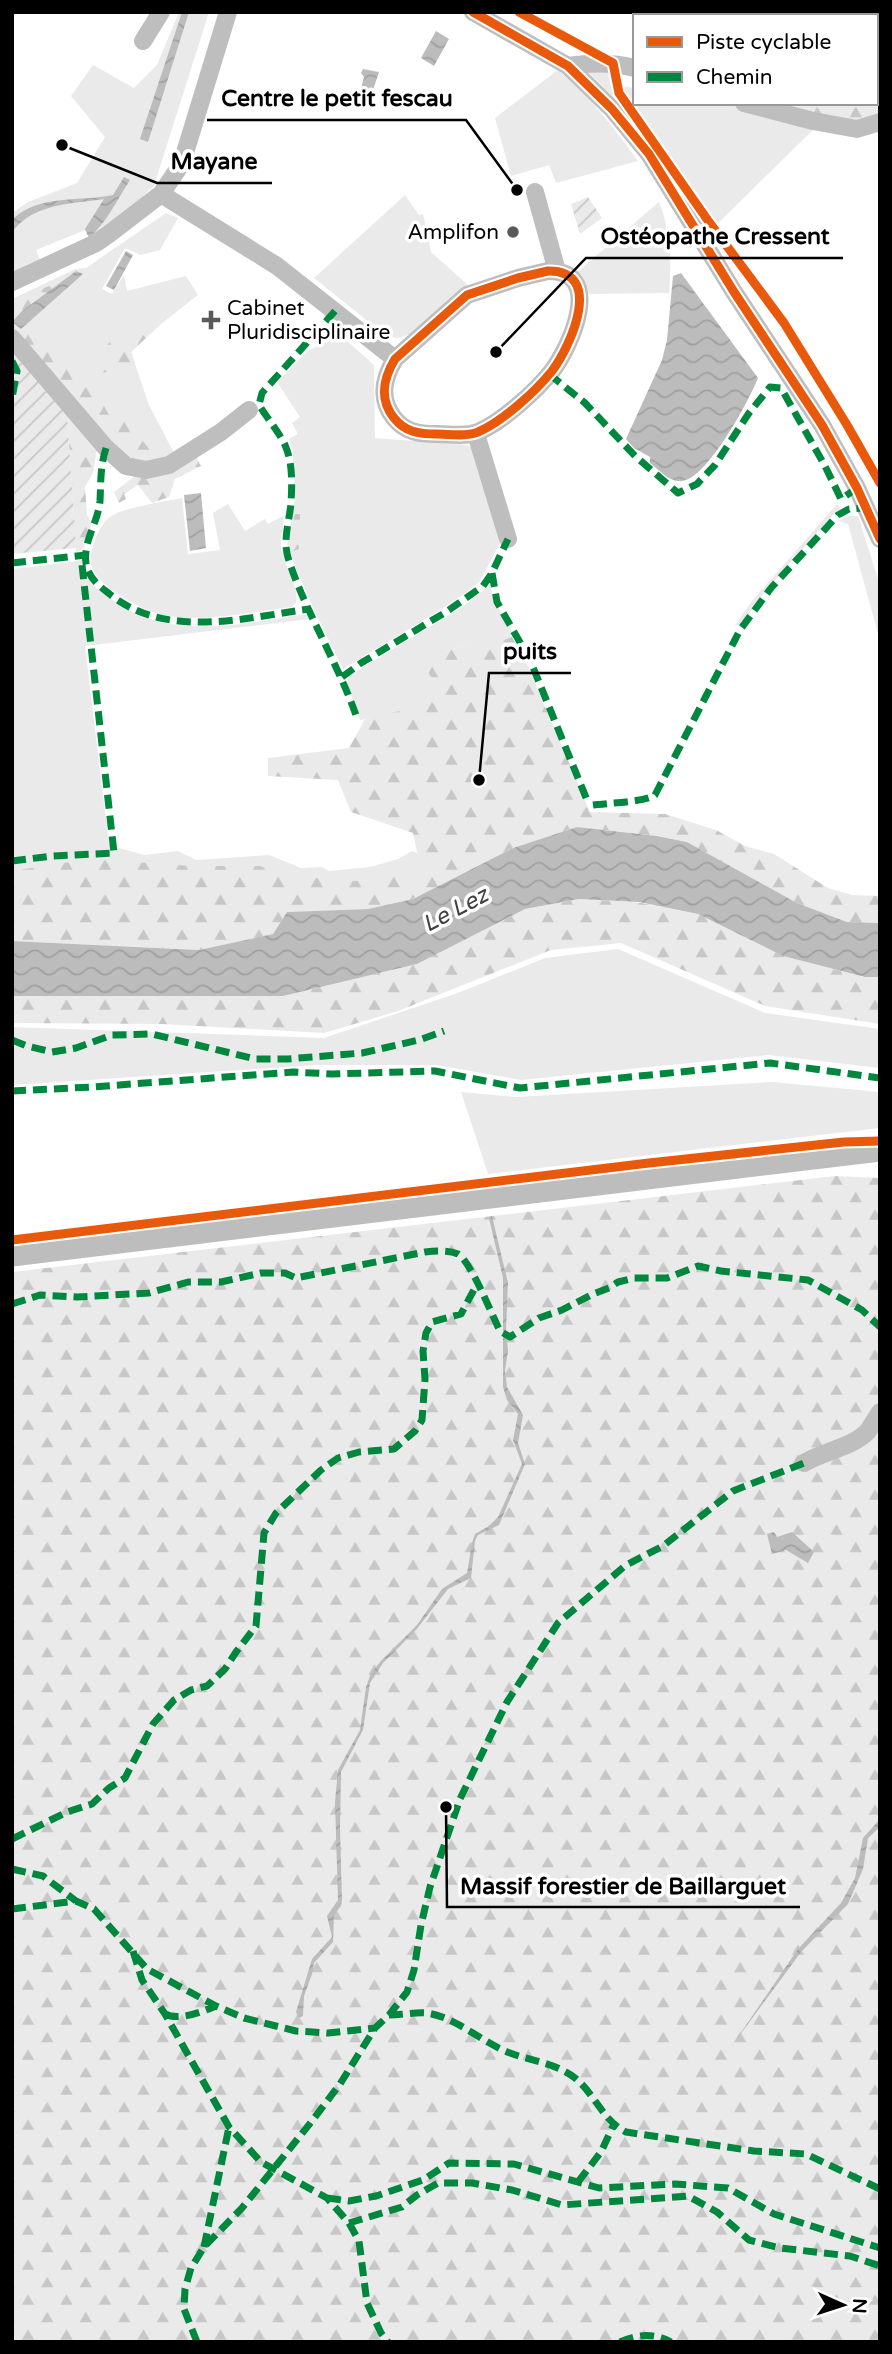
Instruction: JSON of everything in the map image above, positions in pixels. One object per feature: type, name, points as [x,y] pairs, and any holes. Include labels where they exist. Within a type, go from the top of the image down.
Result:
[{"type":"main road","points":[[12,1255],[825,1156],[880,1152]]},
{"type":"street","points":[[143,41],[160,12]]},
{"type":"street","points":[[12,282],[96,243],[161,194],[184,156],[228,12]]},
{"type":"street","points":[[473,12],[568,66],[612,109],[649,154],[734,292],[822,425],[858,488],[880,539]]},
{"type":"street","points":[[568,66],[588,62],[633,68]]},
{"type":"street","points":[[752,105],[857,129],[880,122]]},
{"type":"street","points":[[535,191],[558,271]]},
{"type":"street","points":[[161,194],[277,266],[395,359]]},
{"type":"street","points":[[558,271],[570,276],[580,290],[581,298],[566,347],[554,368],[535,390],[476,433],[420,434],[398,424],[387,410],[384,392],[388,370],[395,359],[467,295],[518,278],[558,271]]},
{"type":"street","points":[[12,338],[106,448],[126,466],[146,470],[169,465],[249,410]]},
{"type":"street","points":[[476,433],[508,539]]},
{"type":"street","points":[[803,1463],[819,1454],[853,1442],[866,1433],[880,1412]]},
{"type":"green space","points":[[179,12],[209,12],[154,186],[119,218],[89,238],[85,230],[36,250],[41,262],[12,273],[12,213],[28,202],[77,183],[105,137],[71,96],[93,65],[134,88],[157,65]]},
{"type":"green space","points":[[880,12],[880,122],[857,129],[753,105],[878,105],[878,14],[734,14]]},
{"type":"green space","points":[[583,67],[609,70],[610,85],[633,88],[633,105],[732,105],[815,128],[711,230],[625,109]]},
{"type":"green space","points":[[558,70],[591,101],[638,161],[556,183],[549,165],[511,176],[495,118]]},
{"type":"green space","points":[[405,195],[419,215],[423,214],[431,252],[468,285],[451,297],[412,334],[397,338],[385,335],[314,278]]},
{"type":"green space","points":[[588,197],[602,218],[580,234],[571,204]]},
{"type":"green space","points":[[659,202],[666,223],[669,247],[669,293],[589,294],[576,273]]},
{"type":"green space","points":[[166,213],[178,218],[160,250],[141,255],[125,248],[102,289],[112,294],[124,275],[127,291],[186,276],[198,295],[131,352],[149,405],[174,453],[159,461],[118,454],[12,299],[75,269],[86,268]]},
{"type":"green space","points":[[52,285],[57,296],[42,317],[39,337],[49,349],[73,363],[83,373],[109,415],[123,412],[143,422],[144,430],[136,433],[161,463],[128,463],[12,333],[12,298],[14,300]]},
{"type":"green space","points":[[138,330],[146,338],[131,352],[135,363],[110,372],[98,373],[101,356],[109,343],[121,334]]},
{"type":"green space","points":[[336,331],[374,365],[375,438],[467,445],[472,448],[501,541],[480,581],[467,592],[343,669],[287,547],[295,498],[293,452],[289,439],[298,434],[292,423],[300,417],[277,382],[308,351]]},
{"type":"green space","points":[[12,351],[67,415],[76,548],[12,554]]},
{"type":"green space","points":[[67,415],[97,450],[93,473],[85,487],[87,515],[92,523],[83,549],[76,552]]},
{"type":"green space","points":[[194,454],[201,466],[175,479],[169,497],[152,503],[138,485],[124,494],[126,499],[119,503],[114,492],[135,476]]},
{"type":"green space","points":[[182,498],[188,554],[220,550],[213,513],[228,504],[245,531],[265,519],[268,524],[283,516],[282,551],[295,588],[296,603],[291,607],[244,614],[177,617],[145,609],[105,584],[93,570],[91,558],[95,539],[106,521],[125,510]]},
{"type":"green space","points":[[837,504],[841,509],[763,594],[741,625],[735,625],[752,601]]},
{"type":"green space","points":[[295,514],[300,514],[299,549],[291,552],[289,537]]},
{"type":"green space","points":[[848,516],[858,516],[880,585],[880,641],[848,524],[838,521]]},
{"type":"green space","points":[[84,559],[87,574],[97,588],[136,614],[159,622],[183,626],[233,625],[308,614],[309,619],[85,646],[109,845],[144,855],[178,851],[196,860],[269,855],[301,868],[322,867],[329,871],[370,867],[398,859],[412,851],[424,856],[429,873],[407,891],[12,934],[12,569]]},
{"type":"green space","points":[[490,585],[494,600],[515,636],[492,646],[457,648],[420,660],[433,680],[412,711],[360,720],[347,683],[349,676],[462,607]]},
{"type":"green space","points":[[512,637],[526,662],[590,812],[665,814],[716,830],[745,846],[774,854],[828,888],[852,895],[880,896],[880,923],[847,922],[797,903],[687,842],[577,827],[513,848],[413,899],[368,909],[287,912],[273,934],[200,950],[12,941],[12,871],[90,859],[192,866],[259,866],[338,881],[378,881],[421,870],[413,833],[351,812],[338,780],[268,776],[268,758],[349,748],[365,719],[408,709],[433,680],[419,659],[457,648],[492,645]]},
{"type":"green space","points":[[579,899],[636,902],[698,914],[783,956],[865,977],[880,977],[880,1024],[765,1006],[621,943],[551,950],[398,1011],[324,1033],[162,1024],[12,1023],[12,996],[283,996],[417,964],[525,909]]},
{"type":"green space","points":[[618,949],[765,1013],[880,1029],[880,1068],[768,1055],[521,1080],[436,1065],[317,1065],[12,1085],[12,1027],[324,1038],[458,993],[545,958]]},
{"type":"green space","points":[[772,1082],[880,1092],[880,1128],[488,1174],[461,1092],[516,1097]]},
{"type":"green space","points":[[835,1176],[880,1178],[880,2342],[12,2342],[12,1272]]},
{"type":"water","points":[[182,12],[189,12],[148,142],[140,139]]},
{"type":"water","points":[[436,31],[449,39],[434,66],[421,58]]},
{"type":"water","points":[[363,69],[379,72],[371,96],[360,92]]},
{"type":"water","points":[[124,177],[130,180],[106,218],[89,238],[85,229],[104,199],[42,210],[21,222],[12,232],[14,218],[25,210],[48,202],[113,195]]},
{"type":"water","points":[[126,251],[133,255],[114,290],[106,286]]},
{"type":"water","points":[[76,271],[83,274],[21,329],[12,322],[22,311]]},
{"type":"water","points":[[681,273],[758,378],[737,420],[715,454],[692,477],[678,481],[661,472],[650,463],[650,457],[634,448],[626,439],[662,360],[667,340],[673,276]]},
{"type":"water","points":[[201,493],[206,548],[190,551],[184,495]]},
{"type":"water","name":"Le Lez","points":[[577,827],[687,842],[797,903],[847,922],[880,923],[880,977],[865,977],[783,956],[698,914],[639,902],[579,899],[525,909],[417,964],[283,996],[12,996],[12,941],[199,950],[273,934],[287,912],[368,909],[413,899],[513,848]]},
{"type":"water","points":[[492,1216],[508,1283],[508,1351],[505,1371],[507,1387],[523,1415],[518,1443],[525,1464],[499,1525],[478,1535],[475,1541],[471,1578],[448,1589],[416,1630],[383,1663],[370,1683],[363,1730],[341,1772],[341,1906],[334,1915],[333,1942],[314,1963],[304,1996],[303,2016],[299,2018],[296,2012],[312,1959],[332,1937],[327,1916],[338,1900],[335,1802],[338,1770],[360,1730],[366,1687],[371,1673],[417,1625],[442,1589],[467,1573],[475,1534],[498,1517],[522,1464],[513,1440],[518,1414],[507,1400],[503,1387],[503,1278],[489,1218]]},
{"type":"water","points":[[774,1532],[777,1537],[792,1532],[814,1552],[808,1563],[786,1550],[772,1554],[767,1534]]},
{"type":"water","points":[[880,1819],[880,1827],[868,1838],[863,1869],[848,1904],[801,1952],[731,2047],[798,1949],[841,1903],[855,1878],[863,1838]]},
{"type":"marked path","points":[[335,311],[262,393],[259,405],[288,452],[291,474],[286,539],[289,561],[357,718]]},
{"type":"marked path","points":[[12,361],[17,371],[12,398]]},
{"type":"marked path","points":[[549,374],[585,403],[635,456],[678,493],[697,484],[715,465],[749,413],[770,387],[781,388],[841,499],[857,488]]},
{"type":"marked path","points":[[106,448],[99,509],[86,555],[87,569],[99,586],[134,609],[182,621],[233,620],[309,609]]},
{"type":"marked path","points":[[593,805],[635,801],[655,795],[740,630],[771,588],[838,515],[849,509],[867,508]]},
{"type":"marked path","points":[[342,677],[483,586],[508,539]]},
{"type":"marked path","points":[[12,563],[86,555]]},
{"type":"marked path","points":[[12,861],[114,853],[81,556]]},
{"type":"marked path","points":[[492,573],[497,602],[530,660],[587,800]]},
{"type":"marked path","points":[[12,1040],[52,1052],[76,1048],[112,1035],[152,1034],[255,1059],[287,1059],[362,1053],[419,1040],[444,1031]]},
{"type":"marked path","points":[[12,1091],[293,1072],[332,1074],[435,1071],[520,1088],[770,1063],[880,1078]]},
{"type":"marked path","points":[[12,1304],[40,1295],[77,1297],[149,1293],[188,1282],[221,1282],[261,1273],[285,1273],[296,1278],[425,1252],[442,1251],[458,1254],[463,1258],[500,1331],[510,1337],[539,1318],[562,1310],[618,1282],[634,1278],[667,1278],[698,1266],[808,1280],[862,1310],[880,1327]]},
{"type":"marked path","points":[[12,1839],[67,1812],[92,1804],[125,1778],[153,1724],[174,1700],[191,1690],[207,1686],[225,1669],[256,1626],[264,1533],[276,1513],[321,1470],[338,1458],[359,1452],[394,1449],[415,1431],[422,1420],[425,1379],[423,1351],[426,1333],[432,1322],[461,1314],[477,1284]]},
{"type":"marked path","points":[[197,2342],[184,2309],[185,2289],[191,2268],[204,2247],[242,2208],[312,2121],[340,2084],[375,2028],[407,1992],[414,1970],[430,1887],[460,1799],[507,1702],[558,1623],[626,1565],[663,1546],[733,1491],[804,1463]]},
{"type":"marked path","points":[[12,1869],[43,1876],[76,1901]]},
{"type":"marked path","points":[[12,1909],[76,1901],[94,1909],[147,1969],[244,2018],[296,2031],[328,2033],[375,2028]]},
{"type":"marked path","points":[[133,1951],[142,1980],[165,2014],[229,2127],[261,2162],[327,2198],[349,2223],[402,2207],[438,2183],[472,2183],[512,2190],[562,2205],[688,2196],[717,2212],[749,2240],[780,2248],[850,2256],[880,2266]]},
{"type":"marked path","points":[[165,2014],[184,2016],[216,2006]]},
{"type":"marked path","points":[[389,2015],[427,2013],[438,2016],[510,2053],[560,2069],[582,2084],[611,2121],[626,2132],[754,2151],[806,2154],[880,2189]]},
{"type":"marked path","points":[[578,2182],[601,2152],[613,2126]]},
{"type":"marked path","points":[[204,2247],[229,2127]]},
{"type":"marked path","points":[[327,2198],[349,2201],[376,2196],[423,2180],[449,2163],[514,2164],[599,2188],[675,2184],[728,2188],[774,2214],[880,2248]]},
{"type":"marked path","points":[[349,2223],[359,2241],[367,2303],[388,2342]]},
{"type":"marked path","points":[[620,2342],[646,2336],[671,2342]]},
{"type":"cycle path","points":[[473,12],[568,66],[612,109],[649,154],[734,292],[822,425],[857,488],[880,539]]},
{"type":"cycle path","points":[[519,12],[613,63],[619,93],[784,323],[880,483]]},
{"type":"cycle path","points":[[548,271],[565,274],[575,283],[579,296],[578,311],[574,328],[560,359],[537,388],[497,421],[474,434],[424,433],[398,423],[386,404],[384,389],[395,359],[467,295],[548,271]]},
{"type":"cycle path","points":[[12,1240],[649,1163],[844,1142],[880,1141]]},
{"type":"place","name":"Mayane","points":[[62,145]]},
{"type":"place","name":"Centre le petit fescau","points":[[517,190]]},
{"type":"place","name":"Amplifon","points":[[513,232]]},
{"type":"place","name":"Cabinet Pluridisciplinaire","points":[[211,320]]},
{"type":"place","name":"Ostéopathe Cressent","points":[[496,352]]},
{"type":"place","name":"puits","points":[[479,780]]},
{"type":"place","name":"Massif forestier de Baillarguet","points":[[446,1807]]}]
